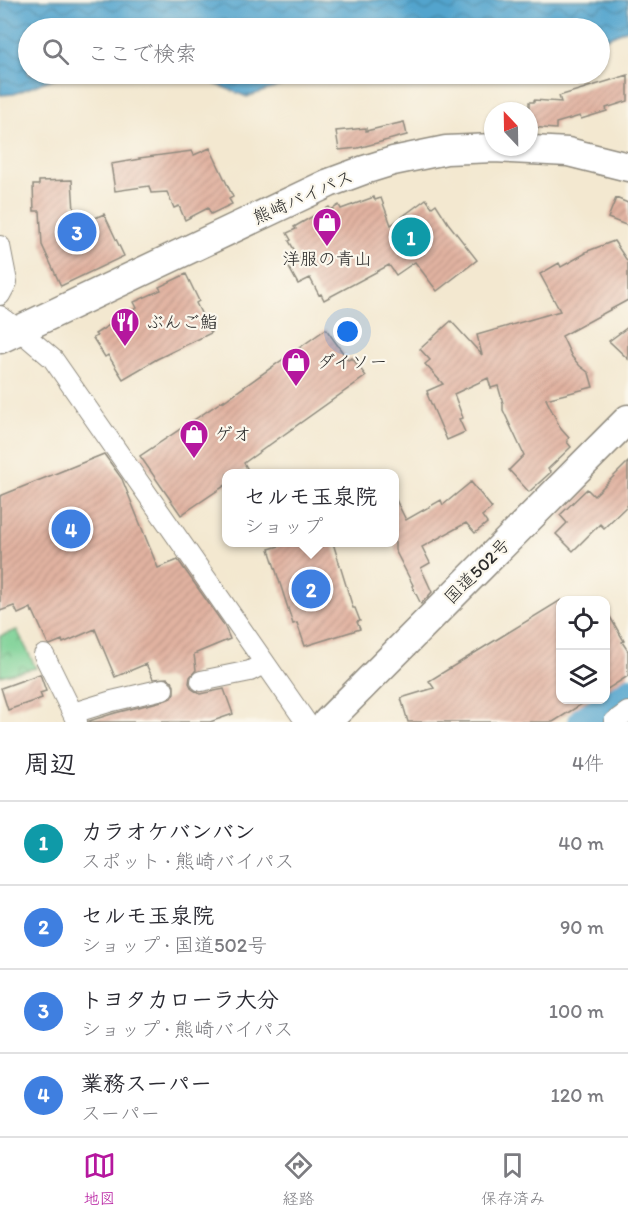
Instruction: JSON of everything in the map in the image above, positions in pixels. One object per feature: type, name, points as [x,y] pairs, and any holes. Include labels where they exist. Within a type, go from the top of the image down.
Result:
[{"type":"highway","name":"熊崎バイパス","points":[[6,328],[329,183],[393,162],[446,150],[494,148],[568,152],[628,167]]},
{"type":"highway","name":"国道502号","points":[[327,722],[628,419]]},
{"type":"street","points":[[0,246],[7,282],[0,295]]},
{"type":"street","points":[[6,328],[53,359],[306,722]]},
{"type":"street","points":[[44,655],[75,718],[112,701],[163,689]]},
{"type":"street","points":[[201,681],[249,671],[265,663]]},
{"type":"street","points":[[614,722],[628,712]]},
{"type":"green space","points":[[17,630],[36,668],[0,676],[0,636]]},
{"type":"water","points":[[0,0],[628,0],[628,29],[610,37],[610,18],[18,18],[18,84],[39,84],[14,94],[0,95]]},
{"type":"water","points":[[215,84],[285,84],[247,97]]},
{"type":"building","points":[[628,75],[628,101],[606,108],[607,111],[581,119],[580,116],[556,123],[556,129],[538,128],[538,102],[534,100],[561,102],[559,96],[598,84],[610,84],[610,80]]},
{"type":"building","points":[[404,122],[407,135],[358,148],[339,150],[336,131],[366,128],[366,131]]},
{"type":"building","points":[[210,148],[233,197],[229,199],[232,204],[211,214],[208,208],[185,220],[179,206],[174,208],[167,192],[151,193],[149,186],[115,191],[111,164],[192,151],[194,155]]},
{"type":"building","points":[[72,180],[75,227],[104,214],[124,256],[61,286],[42,245],[40,211],[34,211],[33,185],[39,185],[39,181]]},
{"type":"building","points":[[374,197],[375,200],[381,198],[391,225],[426,199],[432,207],[436,204],[477,260],[437,291],[415,262],[396,275],[389,265],[324,300],[310,278],[298,284],[287,264],[299,258],[287,233],[329,207],[331,210],[339,205],[341,209]]},
{"type":"building","points":[[616,198],[628,203],[628,226],[608,218]]},
{"type":"building","points":[[614,241],[628,262],[628,300],[562,336],[572,357],[589,373],[593,387],[546,399],[561,429],[569,438],[567,442],[571,447],[548,469],[551,472],[529,492],[509,470],[524,455],[503,410],[498,386],[491,388],[488,378],[454,394],[463,418],[459,419],[465,432],[447,440],[427,394],[427,391],[443,384],[425,364],[430,360],[420,349],[451,321],[482,355],[477,335],[560,311],[540,274],[559,263],[561,267],[585,252]]},
{"type":"building","points":[[186,274],[199,301],[196,303],[211,333],[157,359],[123,379],[108,355],[105,357],[93,338],[97,336],[95,334],[137,308],[134,302],[161,290],[159,287]]},
{"type":"building","points":[[628,327],[628,359],[609,341]]},
{"type":"building","points":[[326,329],[348,360],[352,358],[366,376],[244,463],[246,469],[222,469],[222,487],[181,515],[140,456],[224,401]]},
{"type":"building","points":[[104,454],[122,479],[158,568],[178,560],[224,625],[230,639],[194,654],[196,670],[190,677],[189,683],[192,689],[200,694],[224,689],[233,714],[210,722],[89,722],[171,698],[174,693],[172,681],[167,678],[153,679],[146,664],[115,677],[95,629],[63,643],[62,640],[50,645],[31,608],[18,614],[14,606],[0,611],[0,496]]},
{"type":"building","points":[[628,462],[628,505],[604,528],[600,524],[573,551],[556,534],[567,523],[560,515],[587,489],[594,496]]},
{"type":"building","points":[[471,482],[492,508],[482,516],[487,523],[475,533],[466,523],[422,547],[430,563],[421,568],[432,592],[421,604],[395,550],[395,547],[399,547],[399,506],[406,520],[441,500],[443,505]]},
{"type":"building","points":[[334,547],[353,608],[360,621],[357,622],[360,629],[305,646],[297,623],[293,624],[269,549]]},
{"type":"building","points":[[556,603],[556,704],[582,704],[553,722],[408,722],[401,698],[434,688],[429,681]]},
{"type":"building","points":[[610,617],[628,651],[628,676],[610,687]]},
{"type":"building","points":[[40,674],[46,691],[40,693],[42,698],[8,710],[1,688]]},
{"type":"waterway","points":[[585,722],[628,694]]},
{"type":"place","name":"トヨタカローラ大分","points":[[77,232]]},
{"type":"place","name":"カラオケバンバン","points":[[411,237]]},
{"type":"place","name":"洋服の青山","points":[[327,248]]},
{"type":"place","name":"ぶんご鮨","points":[[125,348]]},
{"type":"place","name":"ダイソー","points":[[296,388]]},
{"type":"place","name":"ゲオ","points":[[194,460]]},
{"type":"place","name":"業務スーパー","points":[[71,529]]},
{"type":"place","name":"セルモ玉泉院","points":[[311,589]]}]
